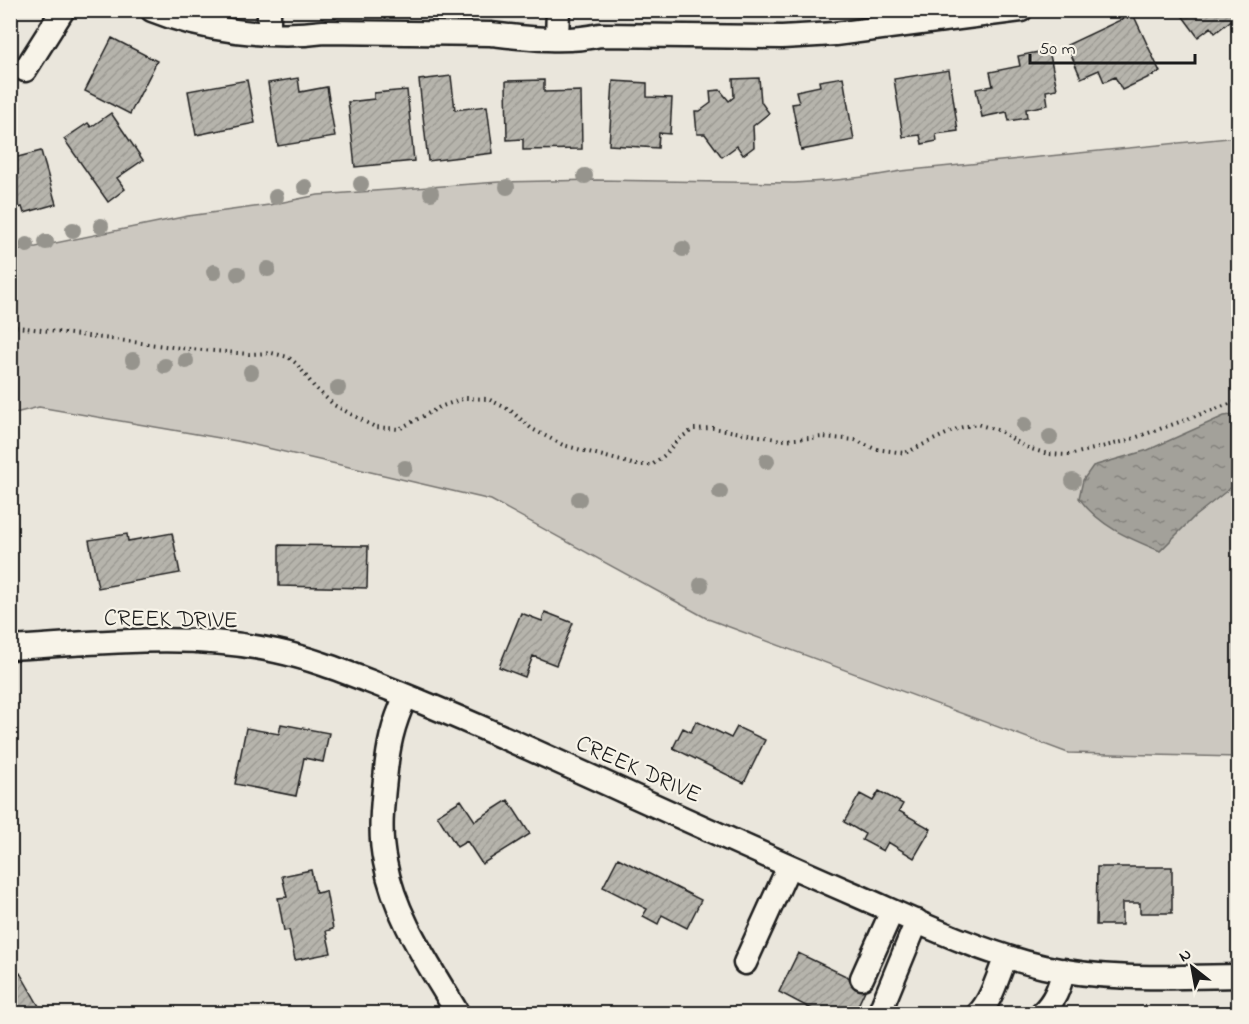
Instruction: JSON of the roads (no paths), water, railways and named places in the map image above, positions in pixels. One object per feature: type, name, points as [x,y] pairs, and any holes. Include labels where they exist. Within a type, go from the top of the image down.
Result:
[{"type":"street","points":[[25,70],[63,10]]},
{"type":"street","points":[[152,10],[226,31],[269,22],[585,39],[600,35],[782,37],[835,34],[1021,10]]},
{"type":"street","points":[[557,38],[558,10]]},
{"type":"street","name":"CREEK DRIVE","points":[[10,648],[188,641],[233,644],[276,651],[332,667],[465,720],[789,866],[961,941],[1006,957],[1087,974],[1173,977],[1239,976]]},
{"type":"street","points":[[406,696],[394,722],[387,755],[382,802],[382,840],[385,863],[410,930],[458,1014]]},
{"type":"street","points":[[745,963],[789,866]]},
{"type":"street","points":[[862,978],[892,911]]},
{"type":"street","points":[[879,1014],[917,921]]},
{"type":"street","points":[[986,1010],[1006,957]]},
{"type":"street","points":[[1041,1014],[1058,992],[1064,970]]},
{"type":"water","points":[[1238,414],[1238,482],[1195,516],[1160,551],[1105,524],[1079,498],[1083,480],[1093,466],[1148,450],[1224,416]]}]
